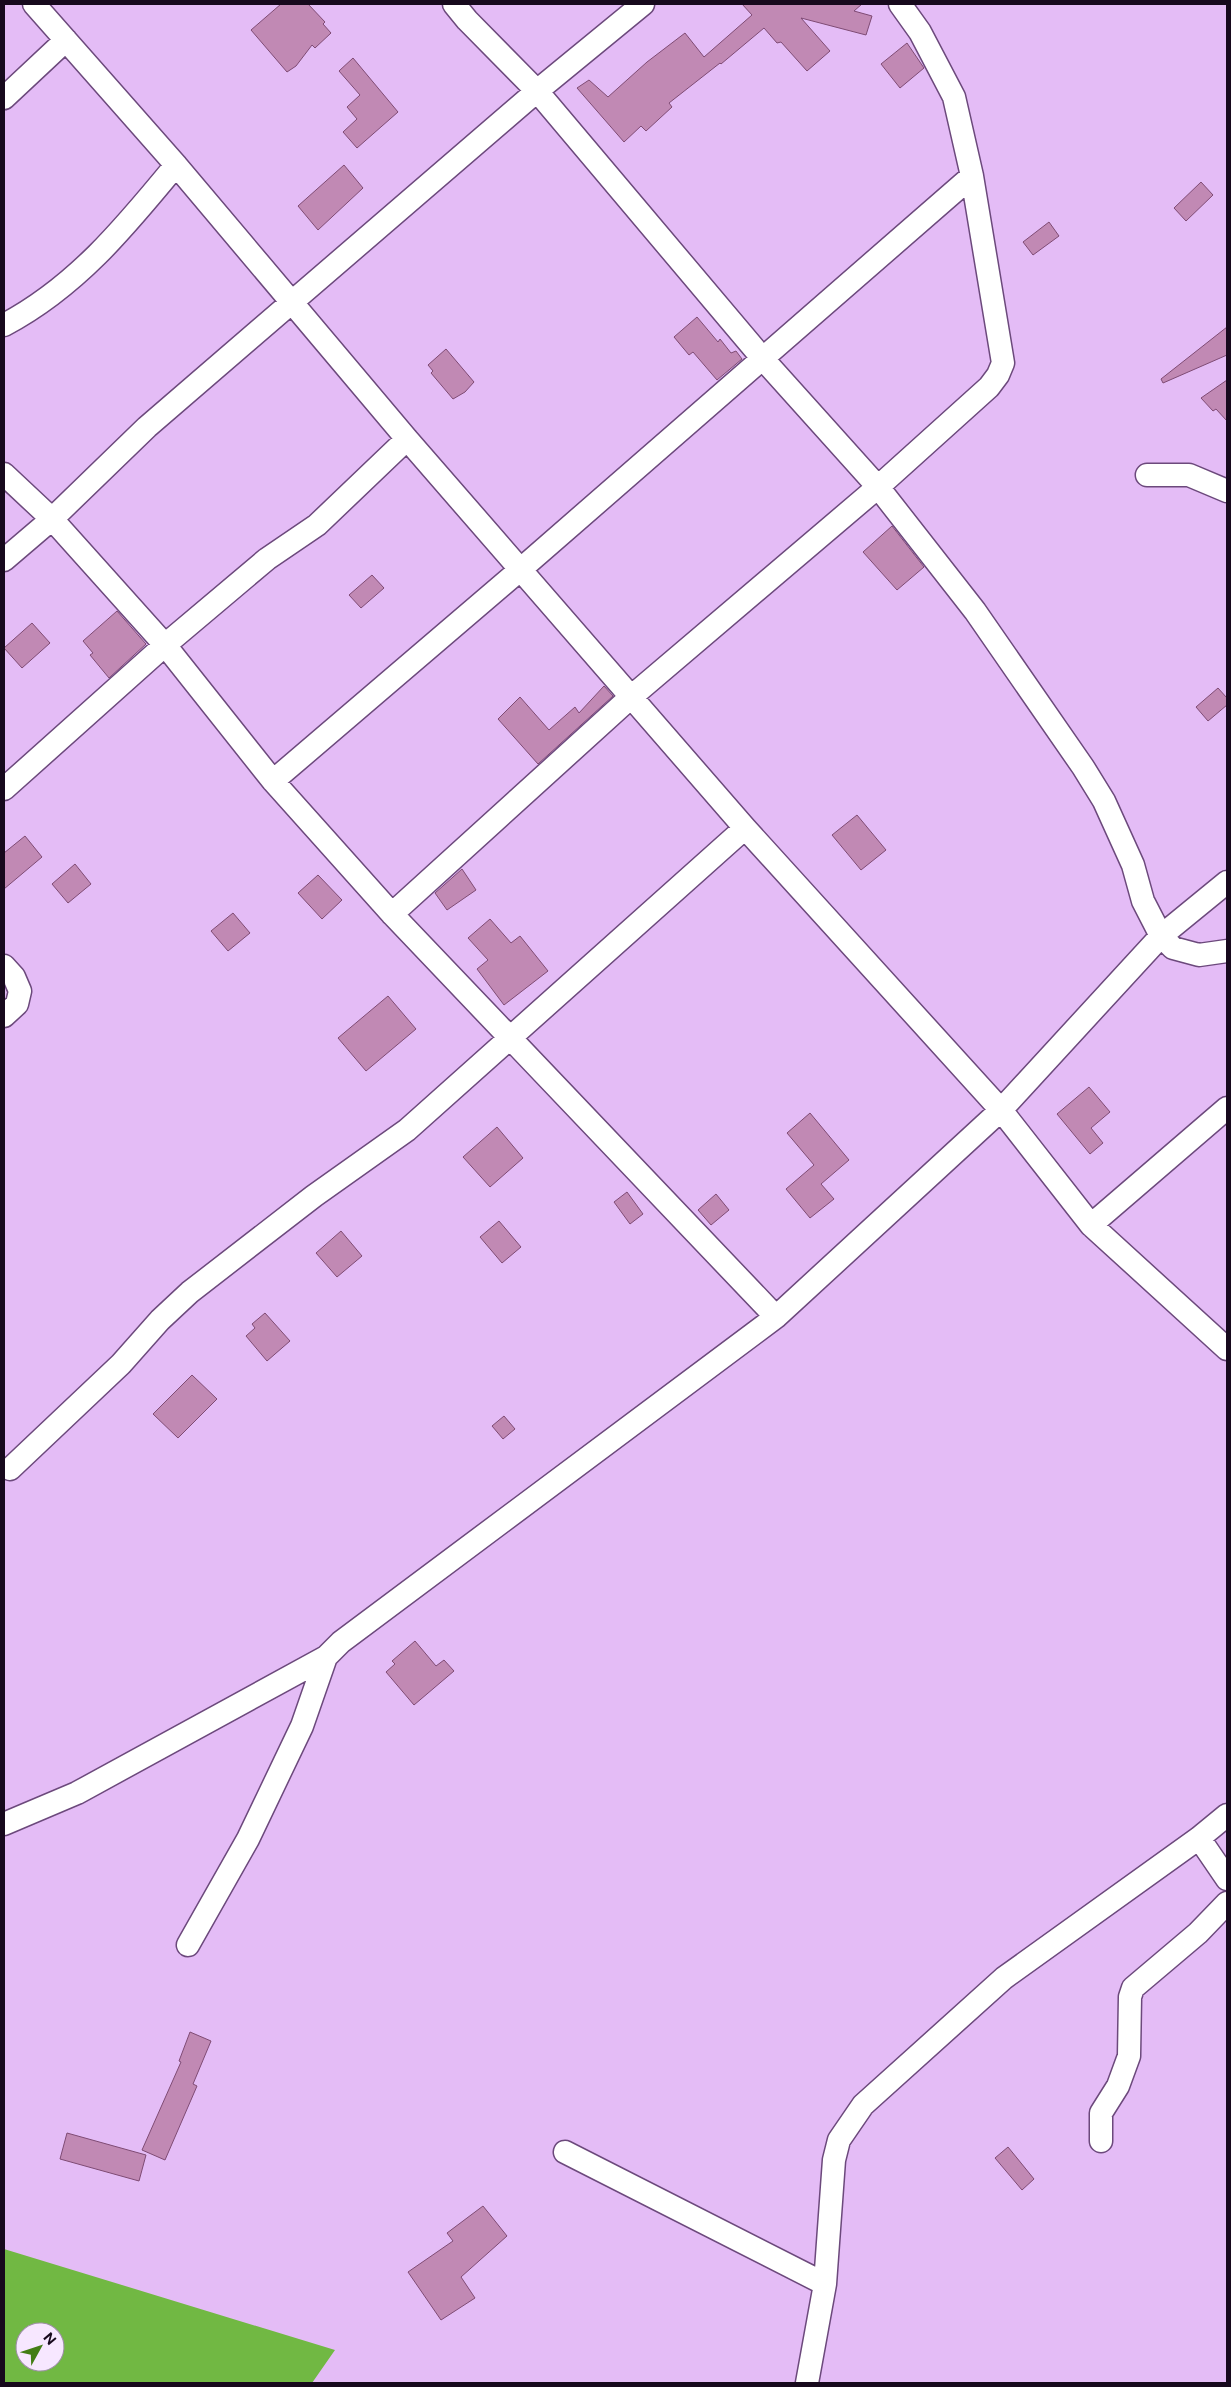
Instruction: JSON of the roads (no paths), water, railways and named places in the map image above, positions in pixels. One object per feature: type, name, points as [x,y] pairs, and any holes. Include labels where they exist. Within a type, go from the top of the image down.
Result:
[{"type":"street","points":[[34,4],[176,165],[408,439],[745,828],[1001,1110],[1091,1225],[1224,1342]]},
{"type":"street","points":[[454,4],[467,20],[538,91],[763,359],[878,487],[975,611],[1083,767],[1104,801],[1132,865],[1143,901],[1161,936],[1173,948],[1199,955],[1227,951]]},
{"type":"street","points":[[392,914],[631,697],[878,487],[989,387],[998,375],[1003,363],[972,176],[954,97],[920,32],[900,4]]},
{"type":"street","points":[[4,560],[52,519],[147,426],[635,7]]},
{"type":"street","points":[[4,98],[66,40]]},
{"type":"street","points":[[4,325],[41,303],[90,263],[116,237],[176,165]]},
{"type":"street","points":[[273,782],[522,569],[972,176]]},
{"type":"street","points":[[4,789],[165,645],[266,559],[317,525],[408,439]]},
{"type":"street","points":[[4,474],[52,519],[165,645],[273,782],[392,914],[776,1317]]},
{"type":"street","points":[[1147,475],[1189,475],[1227,491]]},
{"type":"street","points":[[10,1468],[121,1364],[160,1320],[190,1292],[314,1196],[406,1130],[745,828]]},
{"type":"street","points":[[4,1824],[77,1793],[326,1658],[341,1642],[776,1317],[1001,1110],[1161,936],[1227,882]]},
{"type":"street","points":[[4,966],[14,977],[20,991],[17,1004],[4,1016]]},
{"type":"street","points":[[1091,1225],[1227,1108]]},
{"type":"street","points":[[188,1945],[256,1822],[302,1726],[326,1658]]},
{"type":"street","points":[[806,2383],[825,2284],[834,2160],[839,2140],[863,2105],[1004,1978],[1199,1838],[1227,1815]]},
{"type":"street","points":[[1199,1838],[1227,1879]]},
{"type":"street","points":[[1101,2141],[1101,2113],[1118,2086],[1129,2056],[1130,1997],[1133,1988],[1198,1934],[1227,1903]]},
{"type":"street","points":[[565,2152],[825,2284]]}]
